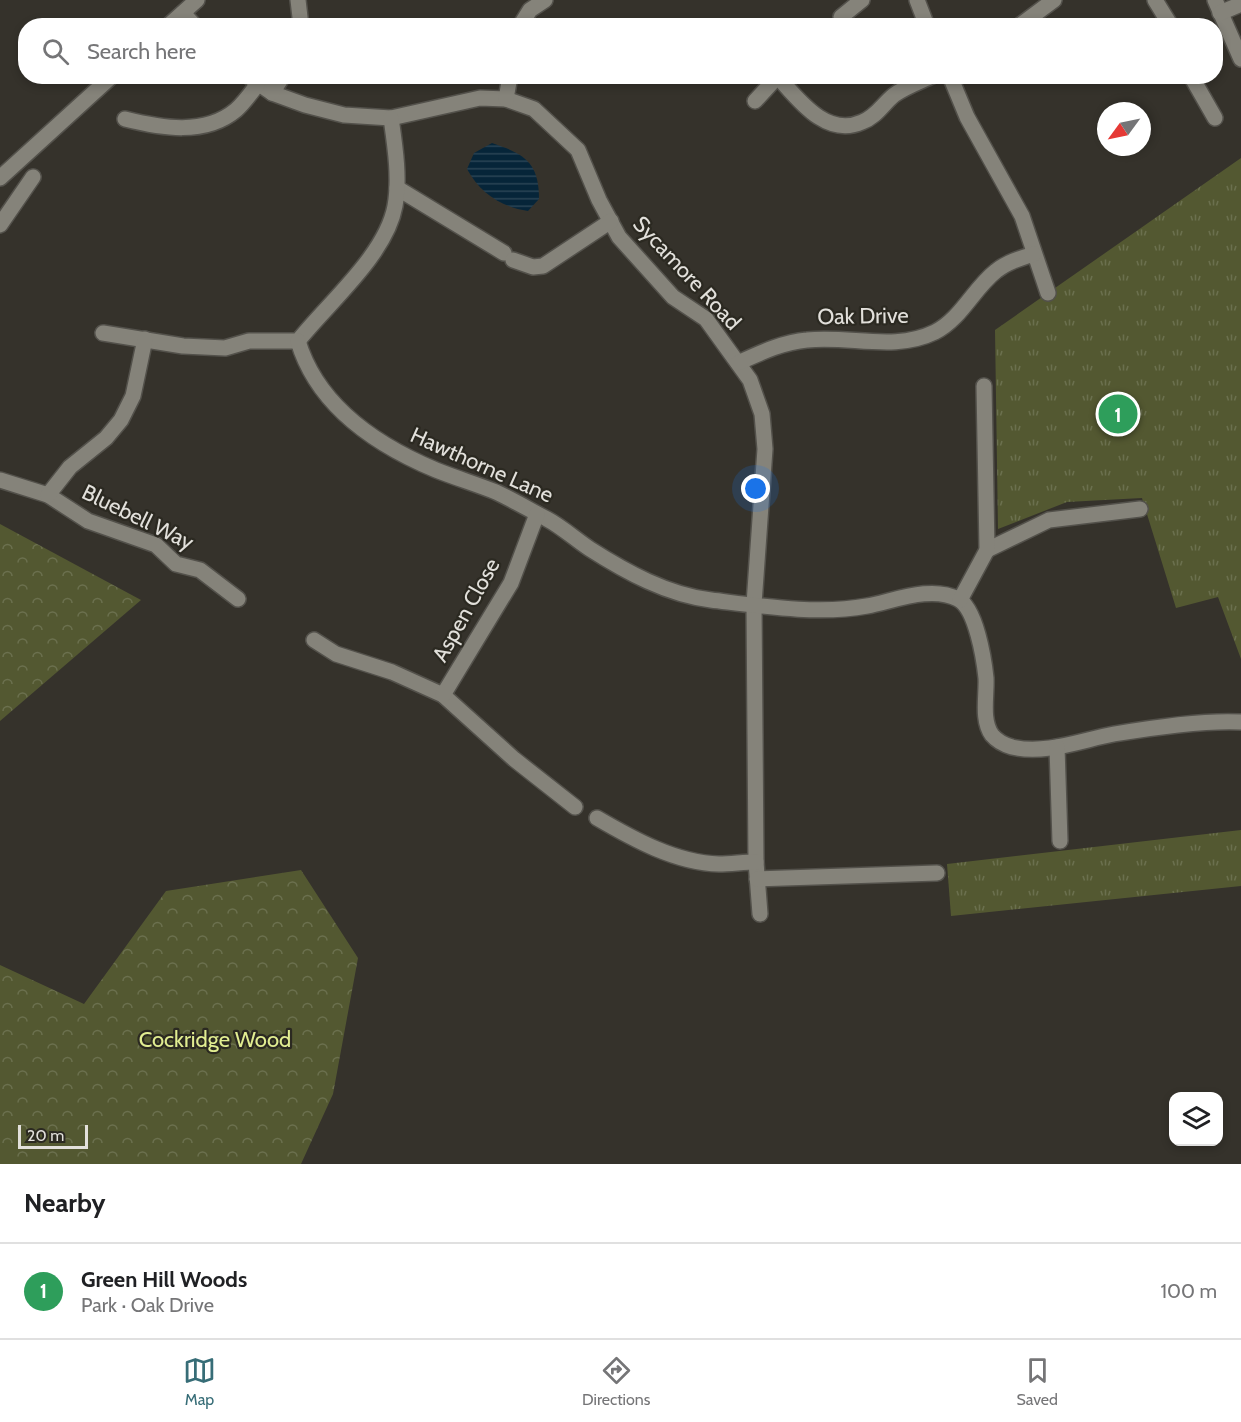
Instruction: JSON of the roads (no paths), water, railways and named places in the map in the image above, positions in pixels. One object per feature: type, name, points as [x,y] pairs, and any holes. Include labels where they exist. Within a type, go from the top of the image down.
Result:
[{"type":"street","points":[[177,18],[197,0]]},
{"type":"street","points":[[298,0],[300,18]]},
{"type":"street","points":[[525,18],[530,10],[545,0]]},
{"type":"street","points":[[842,17],[862,0]]},
{"type":"street","points":[[917,0],[924,18]]},
{"type":"street","points":[[1029,18],[1054,0]]},
{"type":"street","points":[[1155,0],[1166,18]]},
{"type":"street","points":[[1241,4],[1218,6],[1241,59]]},
{"type":"street","points":[[183,12],[188,18]]},
{"type":"street","points":[[0,178],[103,84]]},
{"type":"street","points":[[125,119],[157,127],[179,128],[220,120],[236,110],[251,84]]},
{"type":"street","name":"Sycamore Road","points":[[258,84],[272,93],[305,105],[344,115],[392,118],[480,98],[506,99],[534,109],[578,150],[619,237],[674,297],[706,320],[750,380],[762,414],[765,449],[754,604],[756,862],[760,914]]},
{"type":"street","points":[[272,93],[278,84]]},
{"type":"street","points":[[506,99],[509,84]]},
{"type":"street","points":[[754,101],[771,84]]},
{"type":"street","points":[[785,84],[811,112],[829,122],[839,124],[862,123],[876,114],[895,95],[914,84]]},
{"type":"street","points":[[953,84],[967,117],[1022,216],[1048,293]]},
{"type":"street","points":[[1196,84],[1215,118]]},
{"type":"street","points":[[103,333],[183,346],[225,348],[249,341],[298,341],[353,280],[386,231],[394,209],[397,188],[392,118]]},
{"type":"street","points":[[0,225],[33,177]]},
{"type":"street","points":[[397,188],[509,256],[533,267],[543,266],[610,221]]},
{"type":"street","name":"Oak Drive","points":[[738,363],[787,343],[809,339],[870,343],[915,339],[935,332],[949,322],[987,279],[1011,262],[1034,254]]},
{"type":"street","name":"Bluebell Way","points":[[48,495],[70,467],[106,438],[121,420],[133,396],[145,339]]},
{"type":"street","name":"Hawthorne Lane","points":[[298,341],[307,369],[318,386],[333,404],[363,429],[394,450],[436,470],[497,493],[537,514],[590,549],[651,583],[707,600],[840,609],[916,595],[946,595],[960,600]]},
{"type":"street","points":[[984,386],[987,550],[960,600],[971,611],[979,642],[986,676],[986,717],[992,735],[1012,747],[1057,747],[1116,734],[1241,722]]},
{"type":"street","name":"Bluebell Way","points":[[0,480],[48,495],[88,521],[156,545],[176,564],[200,570],[238,600]]},
{"type":"street","points":[[987,550],[1049,520],[1140,510]]},
{"type":"street","name":"Aspen Close","points":[[443,695],[511,583],[537,514]]},
{"type":"street","name":"Aspen Close","points":[[314,640],[336,654],[392,672],[443,695],[575,807]]},
{"type":"street","points":[[1057,747],[1060,841]]},
{"type":"street","points":[[597,818],[638,842],[676,855],[717,864],[756,862]]},
{"type":"street","points":[[757,879],[937,873]]},
{"type":"water","points":[[492,143],[513,151],[528,161],[533,168],[539,199],[528,211],[492,198],[478,185],[467,169],[474,153]]},
{"type":"place","name":"Green Hill Woods","points":[[1118,414]]},
{"type":"park label","name":"Cockridge Wood","points":[[215,1039]]}]
